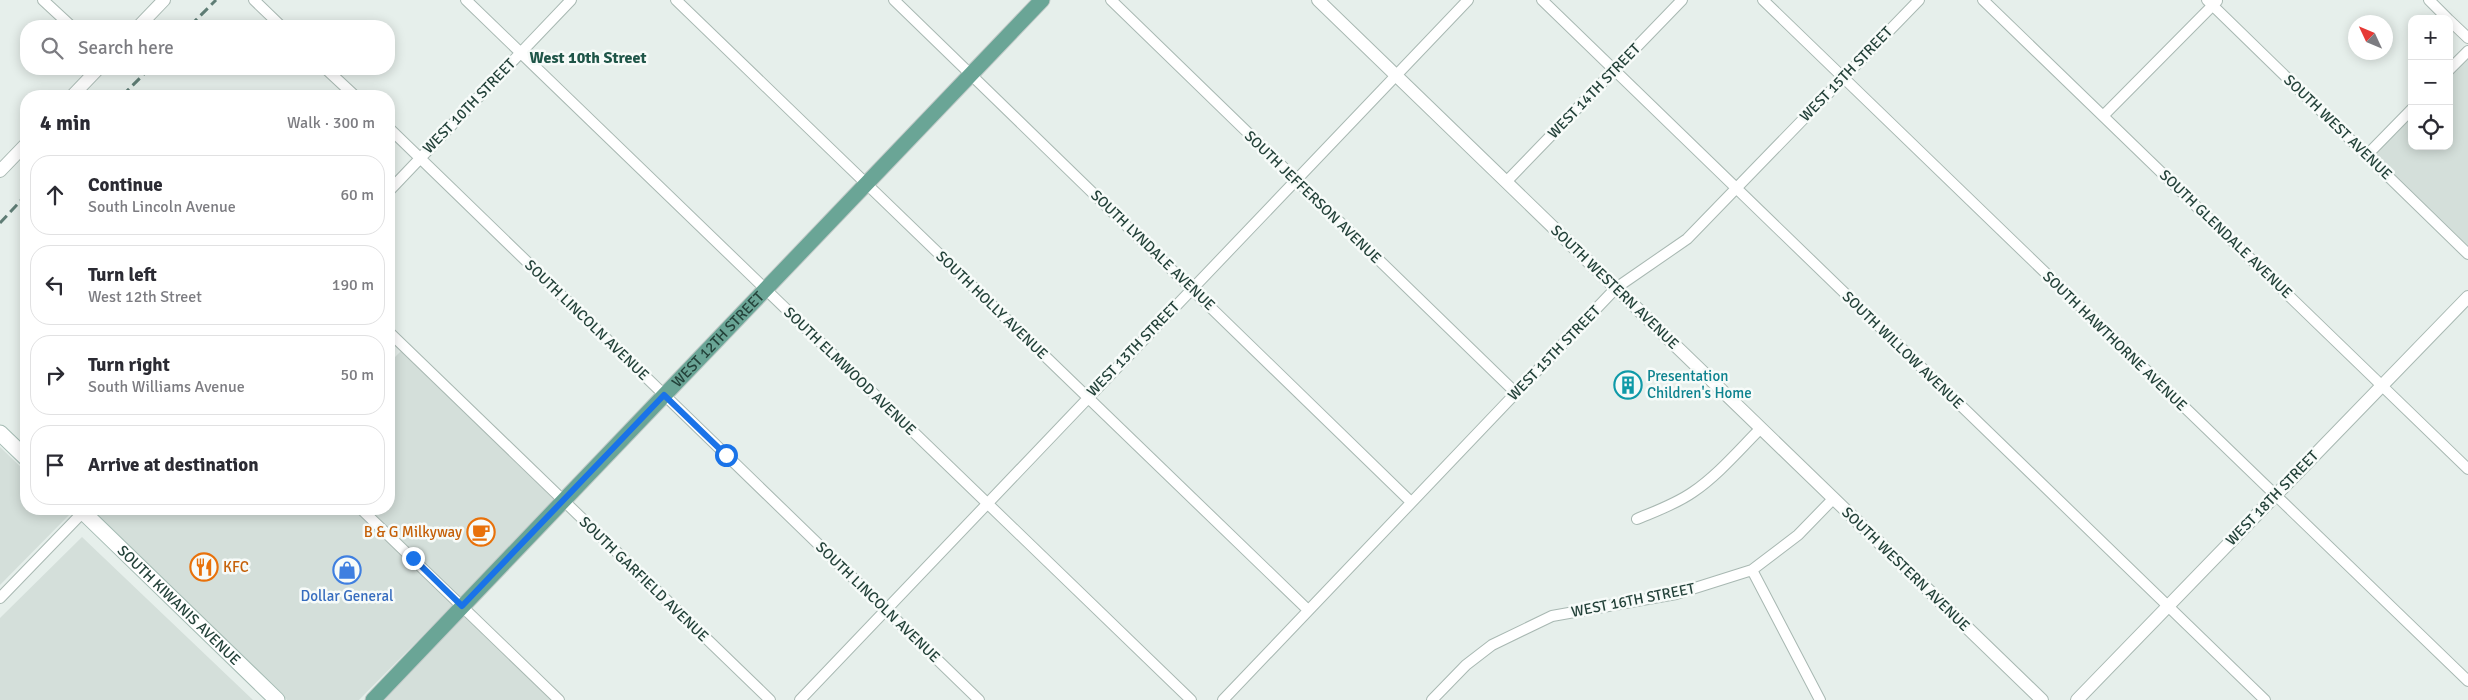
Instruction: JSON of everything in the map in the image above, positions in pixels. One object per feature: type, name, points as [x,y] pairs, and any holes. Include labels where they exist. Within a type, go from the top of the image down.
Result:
[{"type":"main road","name":"WEST 12TH STREET","points":[[373,700],[1042,0]]},
{"type":"main road","points":[[0,433],[20,452]]},
{"type":"main road","name":"SOUTH KIWANIS AVENUE","points":[[89,515],[277,700]]},
{"type":"street","points":[[43,0],[64,20]]},
{"type":"street","points":[[145,20],[164,0]]},
{"type":"street","points":[[254,0],[276,20]]},
{"type":"street","name":"SOUTH ELMWOOD AVENUE","points":[[466,0],[1191,700]]},
{"type":"street","name":"WEST 10TH STREET","points":[[395,185],[571,0]]},
{"type":"street","name":"SOUTH HOLLY AVENUE","points":[[676,0],[1308,610]]},
{"type":"street","name":"SOUTH LYNDALE AVENUE","points":[[894,0],[1411,502]]},
{"type":"street","name":"SOUTH JEFFERSON AVENUE","points":[[1111,0],[1516,393]]},
{"type":"street","name":"SOUTH WESTERN AVENUE","points":[[1318,0],[2042,700]]},
{"type":"street","name":"WEST 13TH STREET","points":[[800,700],[1087,397],[1468,0]]},
{"type":"street","name":"SOUTH WILLOW AVENUE","points":[[1542,0],[2265,700]]},
{"type":"street","name":"WEST 14TH STREET","points":[[1506,182],[1682,0]]},
{"type":"street","name":"SOUTH HAWTHORNE AVENUE","points":[[1762,0],[2468,682]]},
{"type":"street","name":"WEST 15TH STREET","points":[[1223,700],[1616,288],[1686,239],[1919,0]]},
{"type":"street","name":"SOUTH GLENDALE AVENUE","points":[[1983,0],[2468,469]]},
{"type":"street","points":[[2428,0],[2444,15]]},
{"type":"street","points":[[2103,116],[2212,2]]},
{"type":"street","name":"SOUTH WEST AVENUE","points":[[2212,2],[2468,254]]},
{"type":"street","points":[[2453,24],[2468,38]]},
{"type":"street","points":[[2453,66],[2468,51]]},
{"type":"street","points":[[78,90],[92,75]]},
{"type":"street","points":[[332,75],[349,90]]},
{"type":"street","points":[[2367,155],[2408,113]]},
{"type":"street","name":"SOUTH LINCOLN AVENUE","points":[[395,134],[979,700]]},
{"type":"street","points":[[0,172],[20,150]]},
{"type":"street","name":"WEST 18TH STREET","points":[[2077,700],[2468,297]]},
{"type":"street","name":"SOUTH GARFIELD AVENUE","points":[[395,338],[770,700]]},
{"type":"street","points":[[1637,519],[1692,493],[1711,478],[1760,428]]},
{"type":"street","name":"WEST 16TH STREET","points":[[1432,700],[1466,665],[1492,645],[1552,616],[1676,594],[1752,570],[1798,535],[1834,499]]},
{"type":"street","points":[[0,598],[79,515]]},
{"type":"street","points":[[367,515],[559,700]]},
{"type":"street","points":[[1752,570],[1820,700]]},
{"type":"shaded area","points":[[2468,51],[2468,254],[2367,155],[2408,113],[2408,150],[2453,150],[2453,66]]},
{"type":"shaded area","points":[[402,350],[555,498],[460,597],[374,515],[395,515],[395,357]]},
{"type":"shaded area","points":[[0,447],[20,466],[20,515],[69,515],[0,585]]},
{"type":"shaded area","points":[[97,515],[359,515],[453,605],[359,700],[287,700]]},
{"type":"shaded area","points":[[82,537],[253,700],[0,700],[0,618]]},
{"type":"shaded area","points":[[463,615],[552,700],[384,700]]},
{"type":"railway","points":[[196,20],[216,0]]},
{"type":"railway","points":[[128,90],[143,75]]},
{"type":"railway","points":[[0,223],[20,201]]},
{"type":"place","name":"Presentation Children's Home","points":[[1628,385]]},
{"type":"place","name":"B & G Milkyway","points":[[481,532]]},
{"type":"place","name":"KFC","points":[[204,567]]},
{"type":"place","name":"Dollar General","points":[[347,570]]},
{"type":"district","name":"West 10th Street","points":[[588,57]]},
{"type":"route","points":[[413,558],[462,606],[664,395],[726,455]]}]
